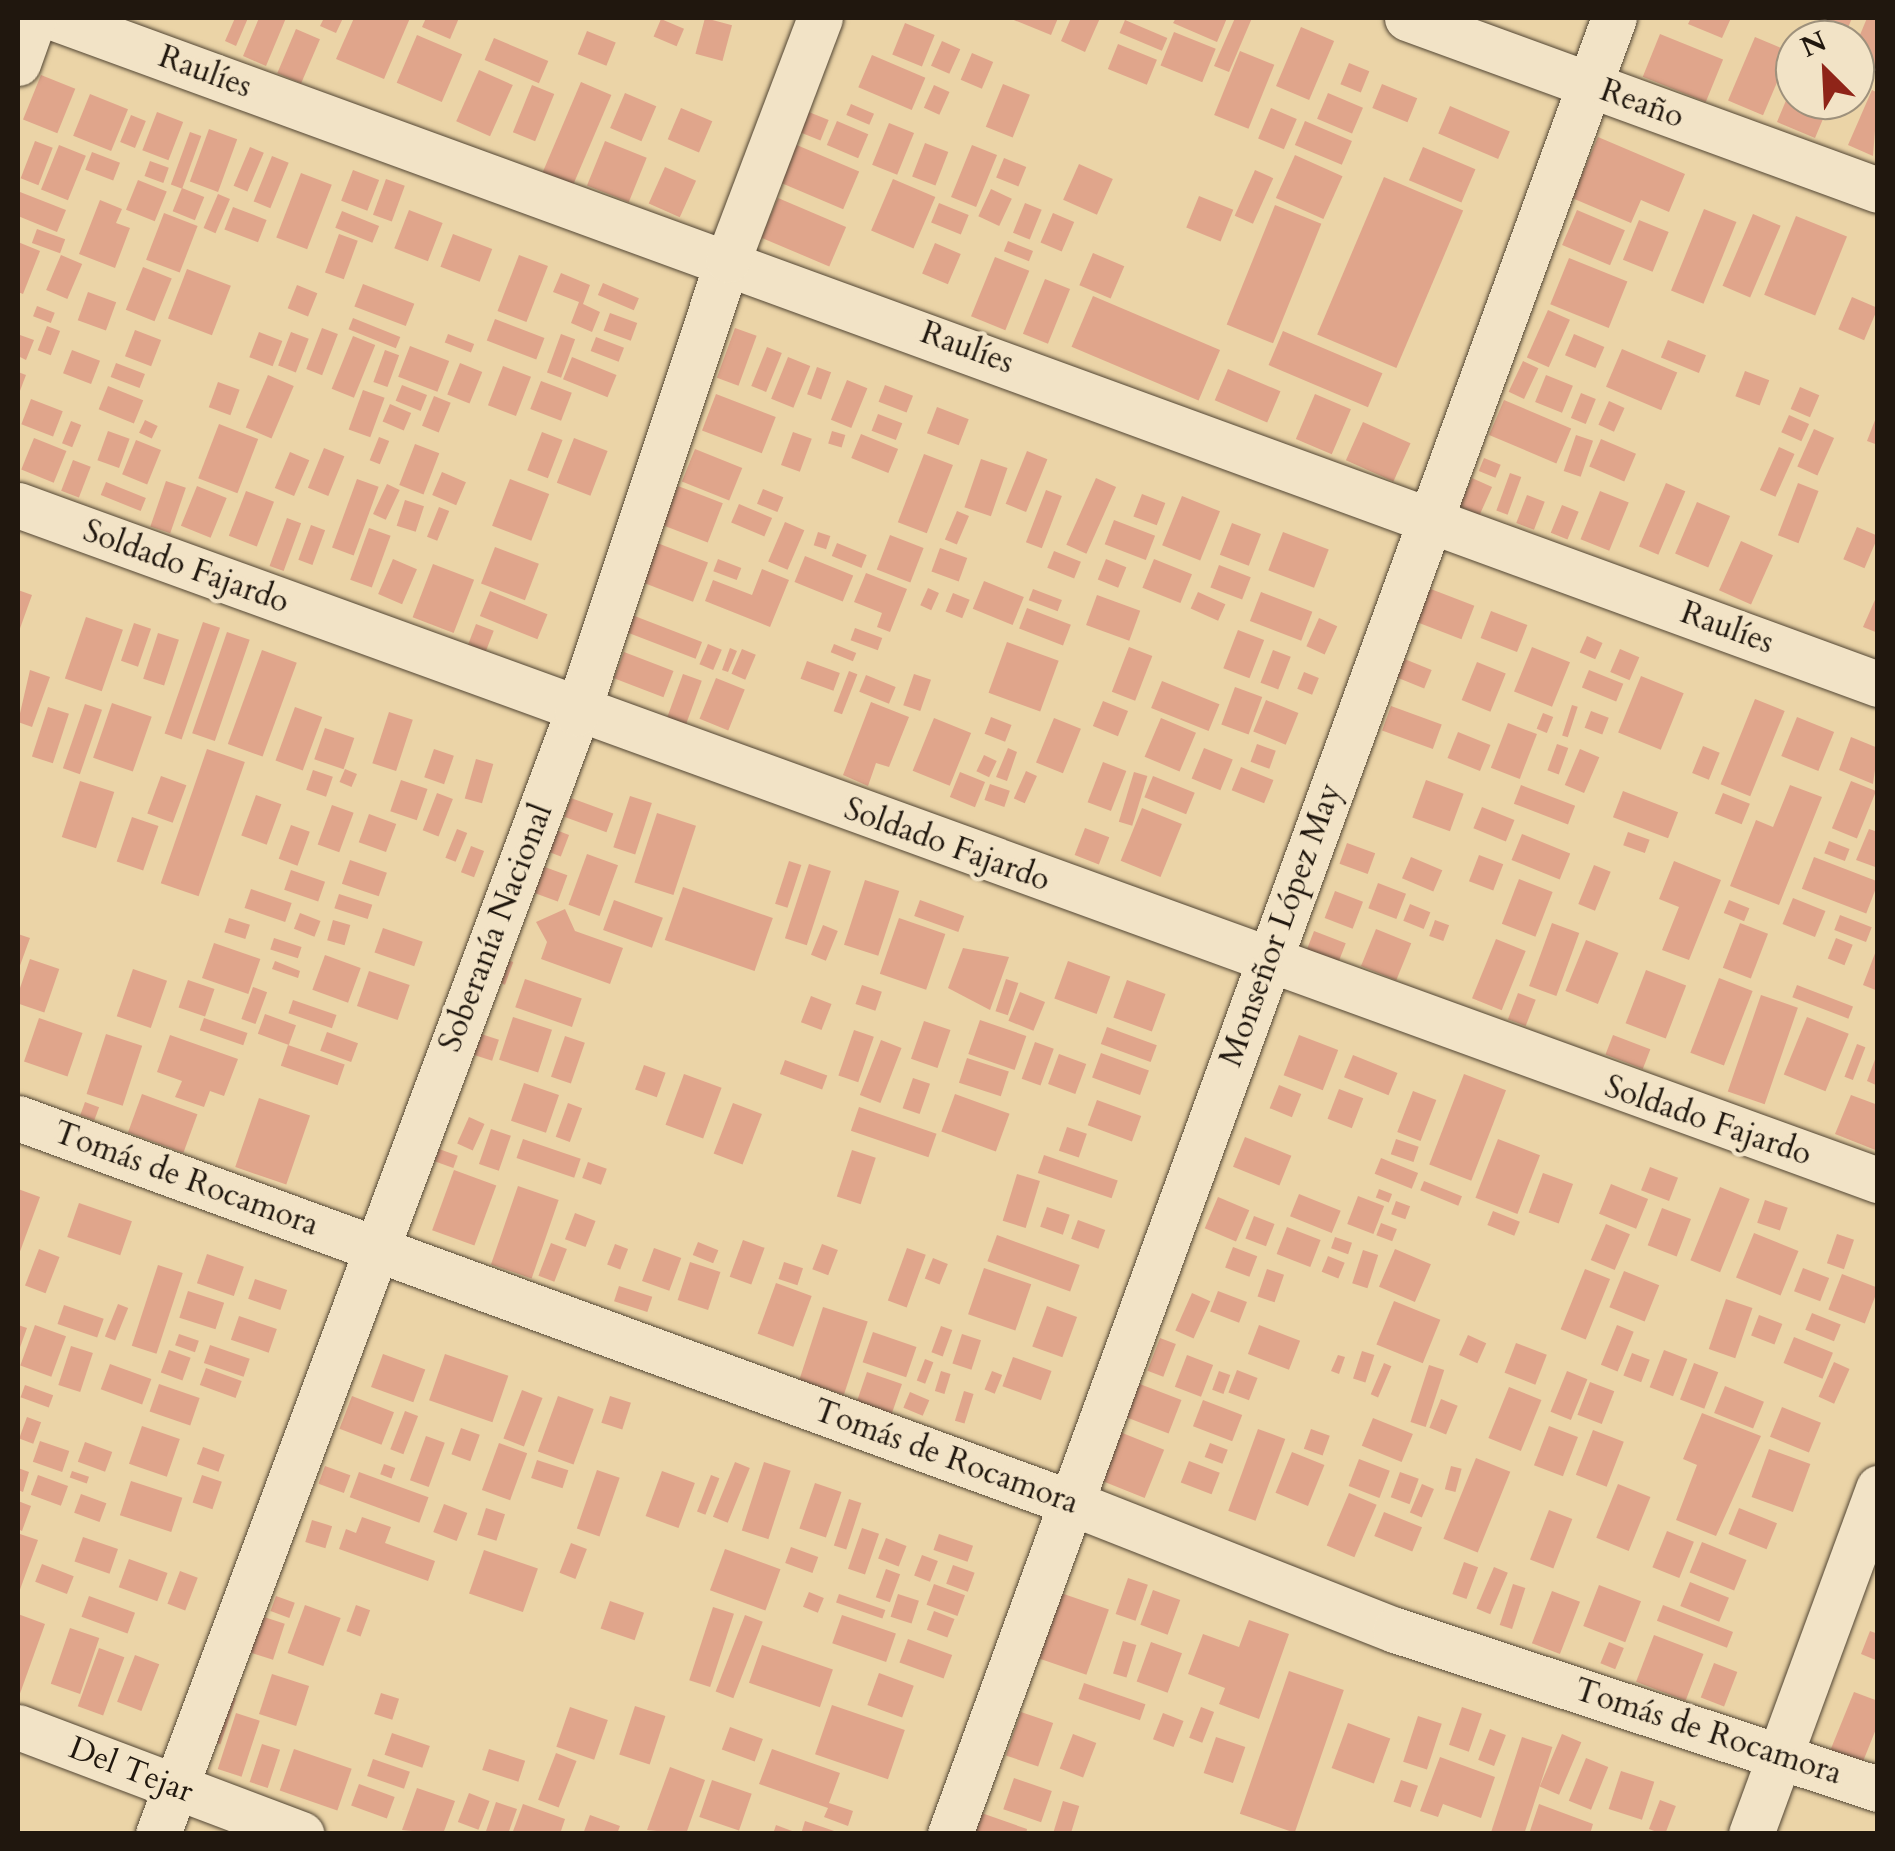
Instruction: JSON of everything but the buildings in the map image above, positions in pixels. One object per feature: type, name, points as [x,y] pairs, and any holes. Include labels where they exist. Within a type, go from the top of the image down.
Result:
[{"type":"street","points":[[18,63],[34,18]]},
{"type":"street","name":"Raulíes","points":[[54,18],[728,260],[1878,684]]},
{"type":"street","name":"Soberanía Nacional","points":[[158,1834],[577,712],[728,260],[820,18]]},
{"type":"street","name":"Reaño","points":[[1407,18],[1878,190]]},
{"type":"street","name":"Monseñor López May","points":[[950,1834],[1427,518],[1614,18]]},
{"type":"street","name":"Soldado Fajardo","points":[[18,505],[577,712],[1878,1180]]},
{"type":"street","name":"Tomás de Rocamora","points":[[18,1118],[1072,1503],[1395,1630],[1780,1752],[1878,1789]]},
{"type":"street","points":[[1751,1834],[1878,1488]]},
{"type":"street","name":"Del Tejar","points":[[18,1727],[301,1834]]}]
